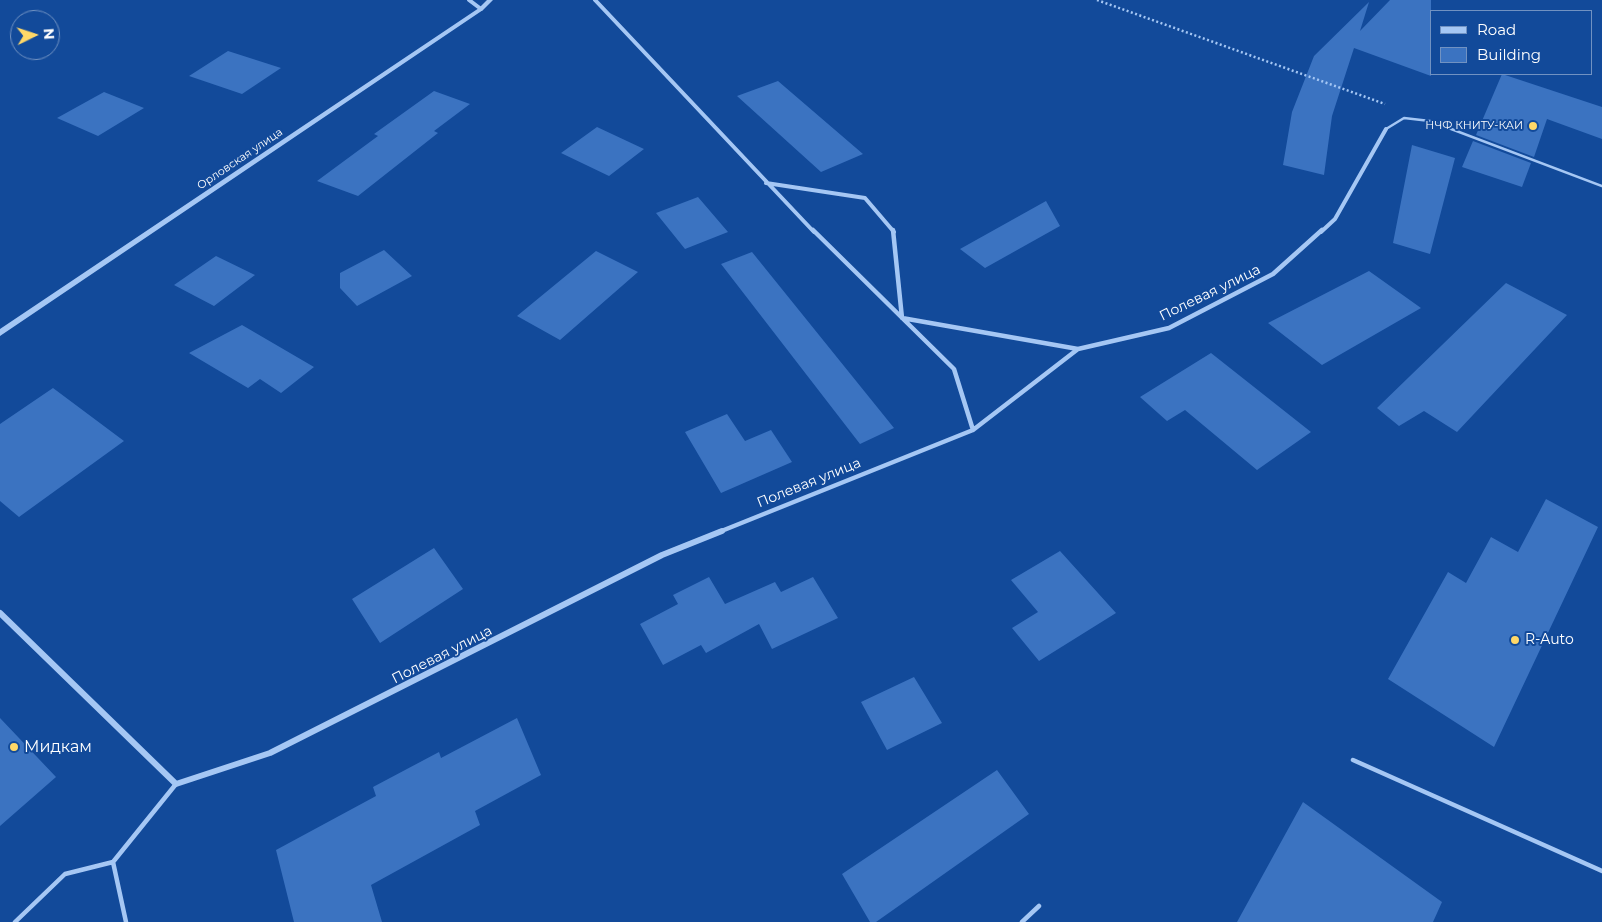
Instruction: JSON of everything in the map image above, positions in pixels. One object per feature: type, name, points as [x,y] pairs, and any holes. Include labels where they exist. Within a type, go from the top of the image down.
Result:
[{"type":"street","points":[[469,0],[481,9]]},
{"type":"street","name":"Орловская улица","points":[[0,333],[481,9],[490,0]]},
{"type":"street","points":[[595,0],[766,183],[954,369],[972,430]]},
{"type":"street","name":"Полевая улица","points":[[176,784],[270,753],[662,555],[972,430],[1078,349],[1168,328],[1273,274],[1335,220],[1386,129]]},
{"type":"street","points":[[766,183],[865,198],[894,232],[902,318]]},
{"type":"street","points":[[902,318],[1078,349]]},
{"type":"street","points":[[0,613],[176,784]]},
{"type":"lane","points":[[1386,129],[1404,118],[1430,121],[1602,186]]},
{"type":"lane","points":[[1353,760],[1602,871]]},
{"type":"lane","points":[[15,922],[65,874],[113,862],[176,784]]},
{"type":"lane","points":[[113,862],[126,922]]},
{"type":"lane","points":[[1022,922],[1039,906]]},
{"type":"path","points":[[1097,0],[1430,121]]},
{"type":"building","points":[[1390,0],[1431,0],[1431,76],[1354,48],[1332,116],[1324,175],[1283,165],[1292,112],[1314,56],[1369,2],[1360,31]]},
{"type":"building","points":[[228,51],[281,68],[242,94],[189,76]]},
{"type":"building","points":[[1502,75],[1602,107],[1602,139],[1547,119],[1534,157],[1476,135]]},
{"type":"building","points":[[778,81],[863,154],[821,172],[737,96]]},
{"type":"building","points":[[434,91],[470,104],[434,131],[438,133],[358,196],[317,181],[378,136],[374,134]]},
{"type":"building","points":[[104,92],[144,108],[98,136],[57,118]]},
{"type":"building","points":[[597,127],[644,149],[609,176],[561,153]]},
{"type":"building","points":[[1473,141],[1531,163],[1522,187],[1462,167]]},
{"type":"building","points":[[1412,145],[1455,158],[1430,254],[1393,243]]},
{"type":"building","points":[[698,197],[728,232],[685,249],[656,213]]},
{"type":"building","points":[[1046,201],[1060,226],[985,268],[960,249]]},
{"type":"building","points":[[384,250],[412,276],[357,306],[340,288],[340,273]]},
{"type":"building","points":[[596,251],[638,272],[560,340],[517,316]]},
{"type":"building","points":[[752,252],[894,428],[860,444],[721,264]]},
{"type":"building","points":[[216,256],[255,275],[214,306],[174,285]]},
{"type":"building","points":[[1369,271],[1421,308],[1322,365],[1268,323]]},
{"type":"building","points":[[1506,283],[1567,315],[1457,432],[1424,411],[1399,426],[1377,408]]},
{"type":"building","points":[[242,325],[314,367],[281,393],[260,379],[248,388],[189,353]]},
{"type":"building","points":[[1211,353],[1311,432],[1257,470],[1185,410],[1167,421],[1140,397]]},
{"type":"building","points":[[53,388],[124,441],[19,517],[0,501],[0,424]]},
{"type":"building","points":[[727,414],[745,441],[771,430],[792,462],[721,493],[685,432]]},
{"type":"building","points":[[1546,499],[1598,527],[1494,747],[1388,679],[1448,572],[1466,583],[1491,537],[1518,552]]},
{"type":"building","points":[[434,548],[463,589],[380,643],[352,599]]},
{"type":"building","points":[[1060,551],[1116,613],[1039,661],[1012,628],[1038,612],[1011,580]]},
{"type":"building","points":[[709,577],[725,604],[775,582],[781,592],[813,577],[838,618],[772,649],[759,624],[706,653],[701,645],[663,665],[640,624],[678,604],[673,595]]},
{"type":"building","points":[[914,677],[942,723],[887,750],[861,702]]},
{"type":"building","name":"Мидкам","points":[[0,718],[56,777],[0,826]]},
{"type":"building","points":[[517,718],[541,775],[475,811],[480,825],[371,885],[382,922],[294,922],[276,850],[376,796],[373,787],[439,752],[441,758]]},
{"type":"building","points":[[997,770],[1029,814],[876,922],[870,922],[842,874]]},
{"type":"building","points":[[1303,802],[1442,902],[1433,922],[1237,922]]},
{"type":"place","name":"НЧФ КНИТУ-КАИ","points":[[1533,126]]},
{"type":"place","name":"R-Auto","points":[[1515,640]]},
{"type":"place","name":"Мидкам","points":[[14,747]]}]
